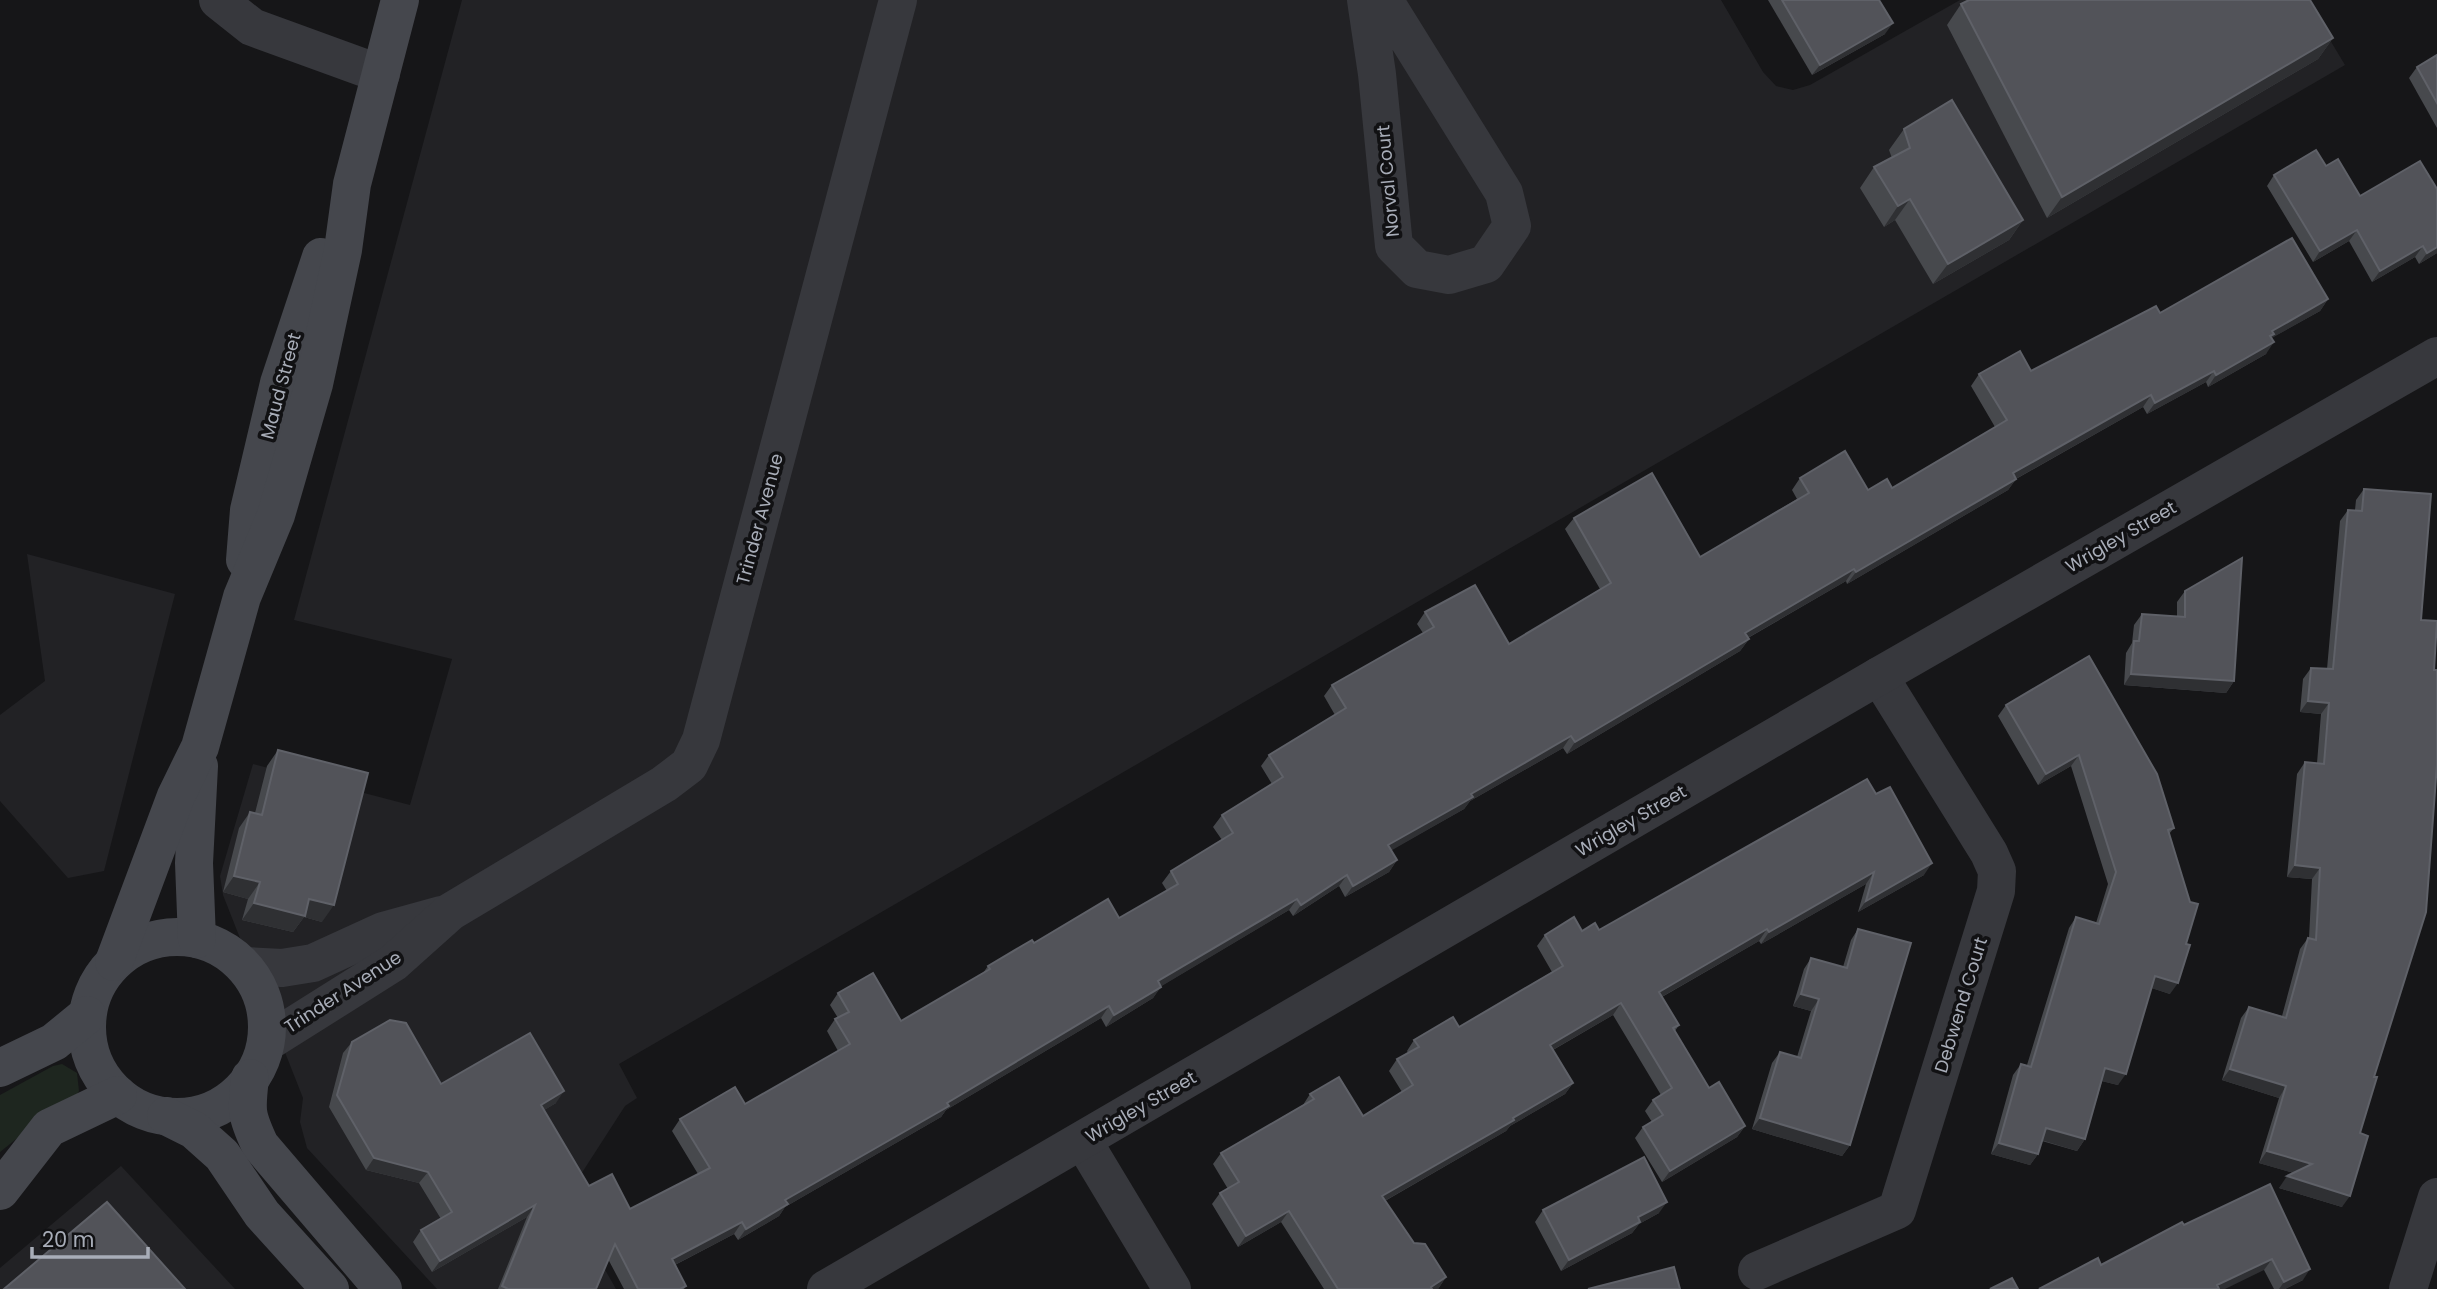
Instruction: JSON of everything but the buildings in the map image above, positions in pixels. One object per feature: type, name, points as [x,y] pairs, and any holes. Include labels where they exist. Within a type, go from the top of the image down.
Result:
[{"type":"main road","name":"Maud Street","points":[[114,962],[176,796],[200,747],[242,597],[249,510],[279,383],[314,274],[352,184],[400,0]]},
{"type":"main road","name":"Maud Street","points":[[197,939],[194,863],[200,747]]},
{"type":"main road","points":[[166,1116],[194,1115],[219,1107],[241,1090],[257,1069],[267,1043],[267,1015],[259,989],[244,966],[223,949],[197,939],[170,937],[140,944],[114,962],[96,986],[87,1015],[89,1045],[100,1074],[118,1095],[140,1109],[166,1116],[194,1130],[222,1155],[262,1214],[330,1289]]},
{"type":"main road","points":[[0,1068],[54,1042],[87,1015]]},
{"type":"main road","points":[[250,1078],[248,1120],[260,1145],[383,1289]]},
{"type":"main road","points":[[0,1191],[49,1128],[118,1095]]},
{"type":"street","points":[[218,0],[252,27],[381,74]]},
{"type":"street","name":"Trinder Avenue","points":[[267,1043],[393,963],[450,912],[627,807],[689,765],[701,740],[898,0]]},
{"type":"street","name":"Norval Court","points":[[1366,0],[1377,74],[1394,246],[1417,269],[1449,275],[1486,264],[1512,226],[1504,193],[1384,0]]},
{"type":"street","name":"Wrigley Street","points":[[826,1289],[1879,676],[2435,361]]},
{"type":"street","name":"Debwend Court","points":[[1757,1271],[1897,1210],[1996,891],[1997,871],[1989,853],[1879,676]]},
{"type":"street","name":"Trinder Avenue","points":[[244,966],[282,968],[313,963],[383,931],[450,912]]},
{"type":"street","points":[[1083,1141],[1172,1289]]},
{"type":"street","points":[[2408,1289],[2437,1197]]},
{"type":"shaded area","points":[[462,0],[1721,0],[1763,72],[1776,86],[1793,90],[1810,85],[1960,0],[2306,0],[2345,65],[619,1064],[637,1098],[625,1106],[565,1199],[616,1289],[437,1289],[307,1148],[300,1122],[303,1098],[223,895],[220,876],[253,764],[410,805],[452,659],[294,620]]},
{"type":"shaded area","points":[[27,554],[175,594],[104,871],[68,878],[0,801],[0,715],[45,681]]},
{"type":"shaded area","points":[[62,1064],[77,1073],[79,1091],[74,1100],[31,1127],[0,1152],[0,1095],[53,1066]]},
{"type":"shaded area","points":[[121,1166],[235,1289],[0,1289],[0,1268]]}]
